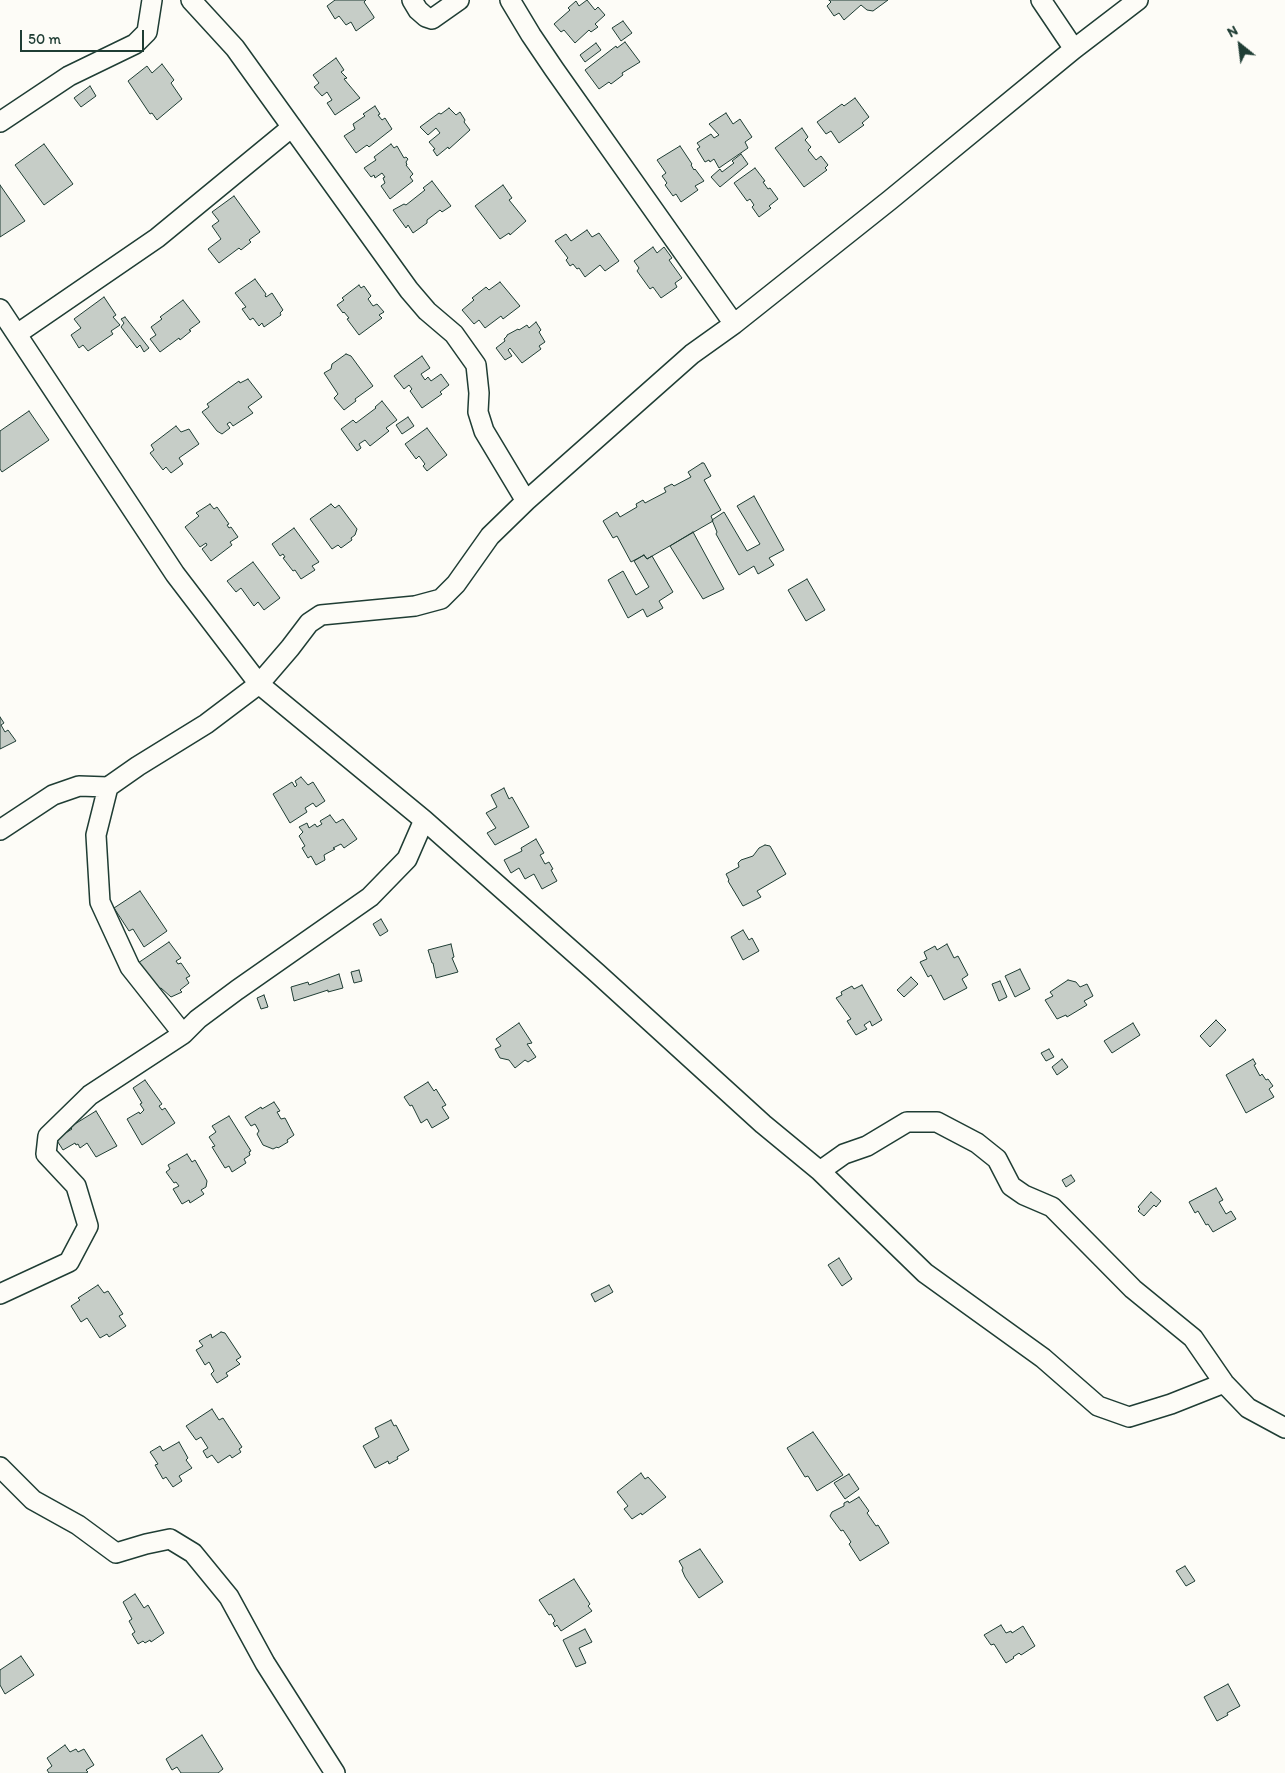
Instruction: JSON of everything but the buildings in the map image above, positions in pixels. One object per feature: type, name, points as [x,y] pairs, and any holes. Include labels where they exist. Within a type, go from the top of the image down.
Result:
[{"type":"street","points":[[0,122],[69,76],[135,44],[147,32],[152,0]]},
{"type":"street","points":[[191,0],[235,48],[409,290],[426,311],[454,334],[476,365],[479,393],[478,412],[484,431],[526,501]]},
{"type":"street","points":[[412,0],[418,10],[426,17],[432,19],[459,0]]},
{"type":"street","points":[[510,0],[554,69],[734,324]]},
{"type":"street","points":[[1040,0],[1074,50]]},
{"type":"street","points":[[0,830],[52,795],[79,786],[108,787],[206,724],[258,684],[309,623],[321,615],[393,609],[415,606],[441,599],[456,584],[490,536],[526,501],[692,354],[734,324],[1138,0]]},
{"type":"street","points":[[17,334],[157,238],[292,127]]},
{"type":"street","points":[[0,308],[175,574],[258,684],[424,820],[763,1124],[820,1171],[925,1273],[1043,1358],[1098,1406],[1129,1417],[1172,1404],[1224,1383]]},
{"type":"street","points":[[108,787],[96,835],[100,902],[130,967],[183,1034]]},
{"type":"street","points":[[0,1294],[69,1262],[88,1226],[76,1186],[46,1154],[48,1136],[90,1095],[183,1034],[198,1019],[237,990],[370,897],[407,859],[424,820]]},
{"type":"street","points":[[820,1171],[844,1154],[867,1146],[907,1122],[937,1122],[977,1144],[997,1159],[1011,1186],[1024,1195],[1052,1207],[1133,1289],[1193,1338],[1224,1383],[1248,1408],[1285,1428]]},
{"type":"street","points":[[0,1467],[33,1500],[78,1525],[116,1553],[170,1539],[193,1553],[229,1597],[265,1663],[335,1773]]}]
